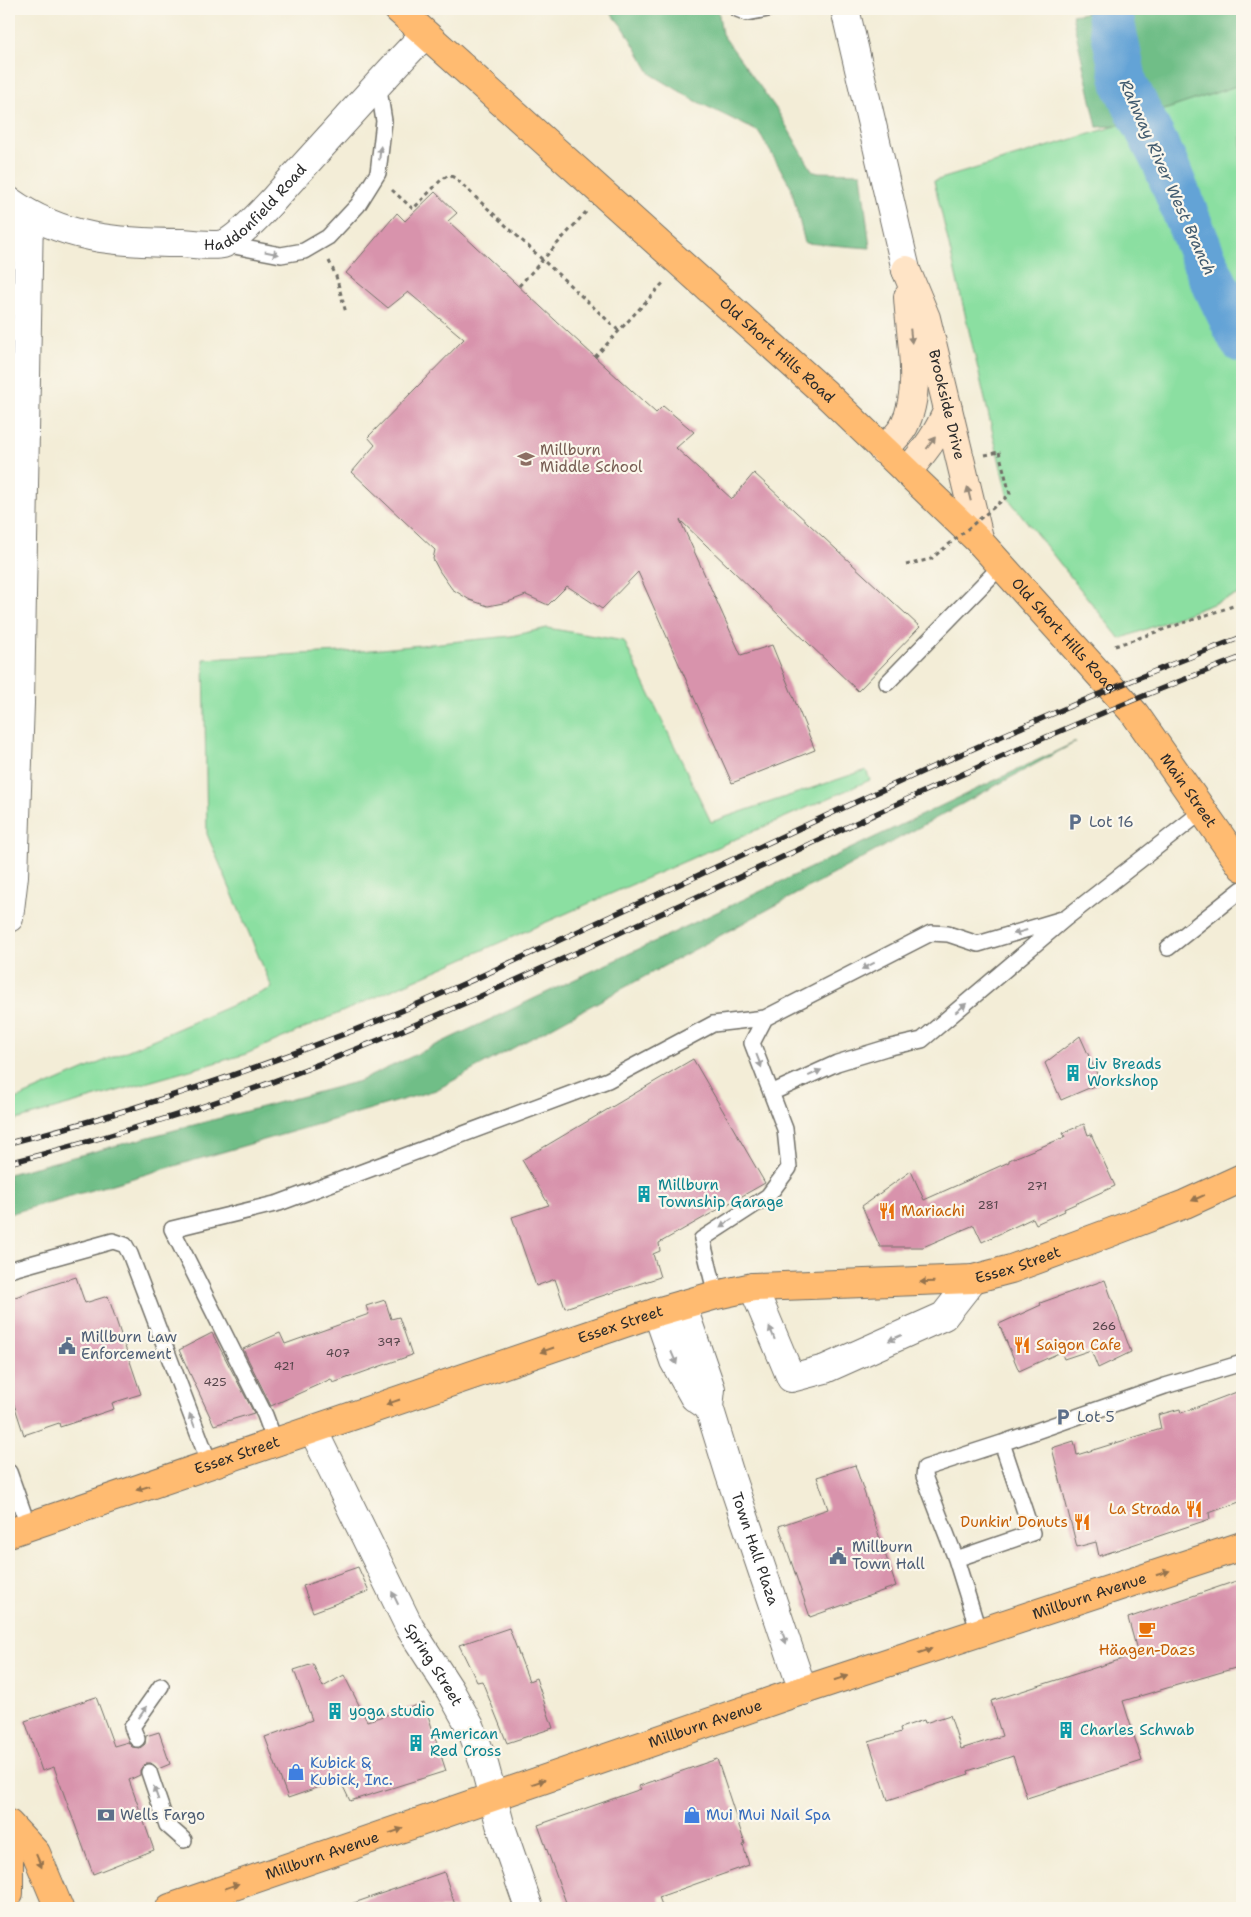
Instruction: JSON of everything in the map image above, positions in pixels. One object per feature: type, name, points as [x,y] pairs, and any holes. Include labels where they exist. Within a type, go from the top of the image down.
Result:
[{"type":"main road","name":"Old Short Hills Road","points":[[398,9],[826,394],[980,542],[1135,714]]},
{"type":"main road","name":"Brookside Drive","points":[[906,270],[926,318],[980,542]]},
{"type":"main road","name":"Brookside Drive","points":[[883,450],[904,427],[913,399],[914,371],[906,270]]},
{"type":"main road","points":[[907,472],[936,436],[948,410]]},
{"type":"main road","name":"Main Street","points":[[1135,714],[1204,810],[1242,867]]},
{"type":"main road","name":"Essex Street","points":[[18,1530],[669,1308],[716,1294],[753,1287],[973,1279],[1011,1269],[1109,1233],[1185,1204],[1242,1178]]},
{"type":"main road","name":"Millburn Avenue","points":[[170,1908],[803,1691],[1242,1546]]},
{"type":"main road","points":[[9,1824],[36,1854],[59,1908]]},
{"type":"main road","points":[[9,1860],[9,1893]]},
{"type":"street","name":"Brookside Drive","points":[[845,9],[906,270]]},
{"type":"street","name":"Haddonfield Road","points":[[19,207],[57,227],[81,235],[106,240],[144,243],[224,244],[248,225],[275,197],[425,34]]},
{"type":"street","points":[[9,918],[14,876],[19,207]]},
{"type":"street","points":[[753,1287],[791,1378],[824,1369],[944,1316],[973,1279]]},
{"type":"street","name":"Town Hall Plaza","points":[[669,1308],[711,1389],[709,1407],[803,1691]]},
{"type":"street","name":"Spring Street","points":[[313,1430],[410,1628],[450,1690],[471,1728],[484,1764],[500,1824],[529,1908]]},
{"type":"lane","points":[[737,9],[747,13],[768,9]]},
{"type":"lane","points":[[224,244],[281,255],[304,251],[328,237],[358,205],[378,173],[384,121],[378,84]]},
{"type":"lane","points":[[887,683],[1002,565]]},
{"type":"lane","points":[[771,1093],[836,1063],[886,1048],[922,1040],[1066,918],[1204,810]]},
{"type":"lane","points":[[1168,948],[1242,889]]},
{"type":"lane","points":[[275,1442],[265,1416],[172,1229],[279,1204],[608,1080],[713,1024],[765,1018],[931,933],[948,934],[978,944],[1066,918]]},
{"type":"lane","points":[[716,1294],[702,1239],[768,1196],[789,1168],[785,1129],[752,1043],[765,1018]]},
{"type":"lane","points":[[9,1270],[114,1241],[124,1245],[130,1254],[210,1466]]},
{"type":"lane","points":[[979,1633],[956,1559],[924,1476],[925,1468],[1165,1386],[1242,1362]]},
{"type":"lane","points":[[956,1559],[1032,1532],[1002,1443]]},
{"type":"lane","points":[[9,1472],[18,1530]]},
{"type":"lane","points":[[137,1739],[132,1727],[161,1686]]},
{"type":"lane","points":[[149,1772],[167,1825],[184,1840]]},
{"type":"path","points":[[392,190],[413,210],[441,180],[449,175],[455,178],[619,331]]},
{"type":"path","points":[[519,286],[588,210]]},
{"type":"path","points":[[327,258],[336,276],[346,313]]},
{"type":"path","points":[[595,357],[666,280]]},
{"type":"path","points":[[906,566],[931,559],[1010,494],[999,452]]},
{"type":"path","points":[[1115,646],[1242,604]]},
{"type":"green space","points":[[608,9],[718,9],[722,34],[777,110],[813,172],[861,173],[870,248],[805,243],[791,187],[759,132],[696,101],[651,74],[625,30]]},
{"type":"green space","points":[[1090,9],[1242,9],[1242,84],[1116,126],[1097,127],[1072,15],[1091,12]]},
{"type":"green space","points":[[1242,84],[1242,593],[1120,639],[1008,498],[934,181],[1116,126]]},
{"type":"green space","points":[[547,628],[624,641],[711,822],[866,770],[870,780],[246,1054],[9,1122],[9,1102],[272,988],[207,834],[204,659],[361,651],[511,636]]},
{"type":"green space","points":[[1076,742],[436,1090],[9,1214],[9,1174],[360,1081]]},
{"type":"building","name":"Millburn Middle School","points":[[435,192],[457,213],[448,221],[656,413],[663,406],[694,432],[676,448],[732,499],[754,473],[920,627],[858,691],[680,520],[741,655],[772,645],[815,750],[732,783],[638,572],[602,609],[567,586],[548,605],[526,595],[508,602],[488,606],[470,600],[452,589],[440,572],[433,559],[435,550],[352,472],[375,445],[368,437],[464,339],[408,292],[388,308],[346,273],[397,213],[405,221]]},
{"type":"building","name":"Liv Breads Workshop","points":[[1080,1036],[1101,1083],[1061,1100],[1045,1063]]},
{"type":"building","name":"Millburn Township Garage","points":[[693,1059],[765,1183],[659,1243],[660,1251],[653,1254],[660,1277],[565,1308],[555,1279],[536,1286],[512,1217],[549,1205],[522,1160]]},
{"type":"building","points":[[1084,1124],[1088,1135],[1091,1134],[1115,1186],[1036,1224],[1033,1218],[982,1242],[974,1225],[923,1247],[880,1247],[862,1206],[911,1171],[924,1200],[1009,1162],[1009,1160],[1065,1137],[1063,1133]]},
{"type":"building","name":"Millburn Law Enforcement","points":[[76,1277],[85,1303],[108,1296],[141,1394],[112,1403],[114,1409],[60,1427],[59,1423],[24,1435],[9,1389],[9,1299]]},
{"type":"building","points":[[1105,1280],[1131,1352],[1098,1368],[1091,1350],[1064,1359],[1061,1352],[1019,1371],[999,1324],[1041,1305],[1040,1303]]},
{"type":"building","points":[[385,1300],[391,1319],[399,1317],[412,1355],[333,1383],[331,1379],[271,1406],[243,1349],[280,1333],[285,1344],[369,1314],[366,1306]]},
{"type":"building","points":[[212,1333],[254,1413],[214,1425],[179,1350]]},
{"type":"building","points":[[1242,1390],[1242,1501],[1209,1513],[1210,1519],[1099,1556],[1096,1542],[1077,1547],[1052,1448],[1074,1441],[1077,1455],[1161,1429],[1158,1415],[1180,1409],[1181,1413]]},
{"type":"building","name":"Millburn Town Hall","points":[[855,1465],[896,1586],[810,1617],[779,1526],[828,1509],[817,1477]]},
{"type":"building","points":[[358,1567],[369,1591],[313,1612],[303,1586]]},
{"type":"building","name":"Charles Schwab","points":[[1242,1579],[1242,1666],[1123,1701],[1142,1761],[1027,1798],[1013,1756],[968,1771],[969,1774],[888,1800],[869,1742],[901,1732],[900,1728],[924,1720],[925,1723],[950,1715],[961,1749],[1002,1736],[991,1701],[1138,1654],[1128,1618]]},
{"type":"building","points":[[509,1628],[529,1681],[536,1678],[553,1728],[507,1743],[482,1681],[477,1682],[459,1645]]},
{"type":"building","points":[[313,1664],[323,1687],[344,1675],[367,1721],[424,1703],[446,1771],[350,1801],[340,1780],[288,1798],[265,1737],[312,1720],[294,1670]]},
{"type":"building","name":"Wells Fargo","points":[[96,1697],[114,1746],[128,1742],[132,1747],[140,1748],[145,1744],[146,1736],[159,1732],[170,1764],[158,1769],[151,1763],[146,1763],[140,1770],[140,1775],[129,1780],[154,1850],[93,1874],[54,1767],[42,1771],[25,1721]]},
{"type":"building","points":[[717,1759],[745,1844],[743,1845],[749,1865],[659,1897],[663,1908],[568,1908],[538,1825],[641,1789],[639,1786]]},
{"type":"building","points":[[444,1872],[456,1908],[349,1908],[348,1905]]},
{"type":"waterway","name":"Rahway River West Branch","points":[[1109,9],[1125,85],[1165,163],[1209,272],[1242,340]]},
{"type":"railway","points":[[9,1143],[95,1120],[180,1093],[264,1064],[384,1018],[492,971],[936,765],[1088,699],[1242,637]]},
{"type":"railway","points":[[9,1163],[119,1133],[200,1107],[277,1080],[376,1041],[521,978],[1005,755],[1162,688],[1242,657]]},
{"type":"place","name":"Millburn Middle School","points":[[526,459]]},
{"type":"place","name":"Lot 16","points":[[1075,822]]},
{"type":"place","name":"Liv Breads Workshop","points":[[1073,1073]]},
{"type":"place","name":"Millburn Township Garage","points":[[644,1194]]},
{"type":"place","name":"Mariachi","points":[[887,1211]]},
{"type":"place","name":"Saigon Cafe","points":[[1022,1345]]},
{"type":"place","name":"Millburn Law Enforcement","points":[[67,1346]]},
{"type":"place","name":"Lot 5","points":[[1063,1417]]},
{"type":"place","name":"La Strada","points":[[1194,1509]]},
{"type":"place","name":"Dunkin' Donuts","points":[[1082,1522]]},
{"type":"place","name":"Millburn Town Hall","points":[[838,1556]]},
{"type":"place","name":"Häagen-Dazs","points":[[1147,1629]]},
{"type":"place","name":"yoga studio","points":[[335,1711]]},
{"type":"place","name":"Charles Schwab","points":[[1066,1730]]},
{"type":"place","name":"American Red Cross","points":[[416,1743]]},
{"type":"place","name":"Kubick & Kubick, Inc.","points":[[296,1772]]},
{"type":"place","name":"Wells Fargo","points":[[106,1815]]},
{"type":"place","name":"Mui Mui Nail Spa","points":[[692,1815]]}]
